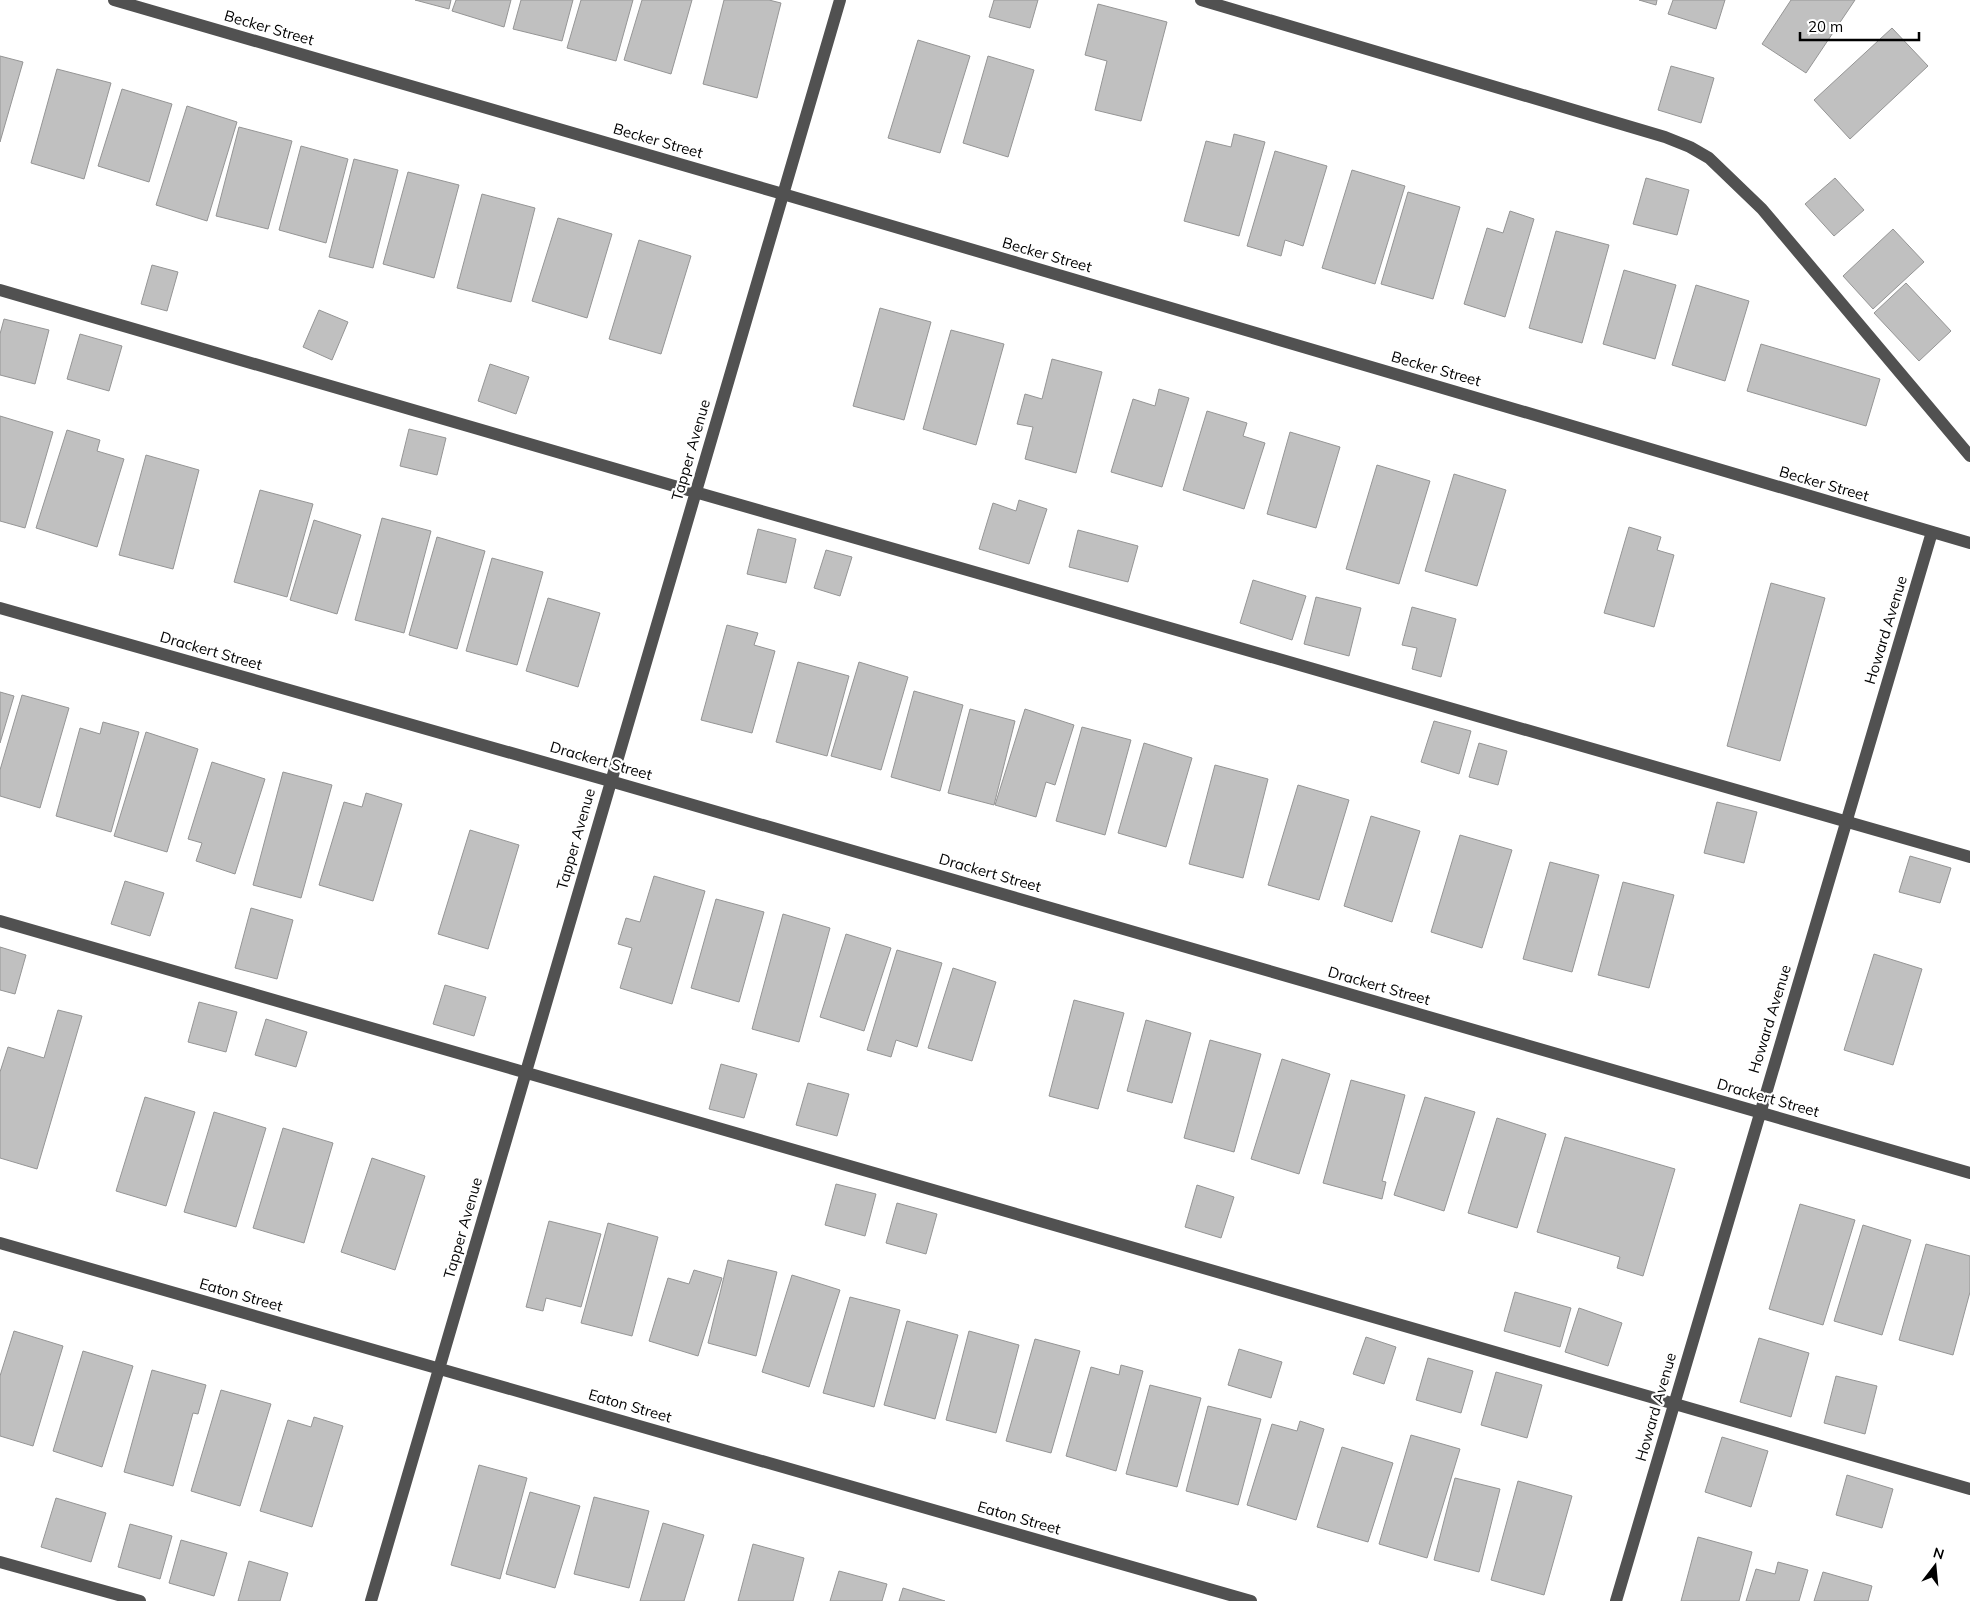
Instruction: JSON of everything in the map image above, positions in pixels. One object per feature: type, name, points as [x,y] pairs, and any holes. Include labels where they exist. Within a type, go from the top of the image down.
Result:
[{"type":"street","name":"Becker Street","points":[[114,0],[783,194],[1970,543]]},
{"type":"street","name":"Tapper Avenue","points":[[371,1601],[840,0]]},
{"type":"street","points":[[1201,0],[1665,137],[1690,147],[1709,158],[1762,209],[1970,456]]},
{"type":"street","points":[[0,290],[696,492],[1970,857]]},
{"type":"street","name":"Howard Avenue","points":[[1616,1601],[1932,532]]},
{"type":"street","name":"Drackert Street","points":[[0,608],[610,781],[1970,1173]]},
{"type":"street","points":[[0,921],[525,1074],[1970,1489]]},
{"type":"street","name":"Eaton Street","points":[[0,1243],[1251,1601]]},
{"type":"street","points":[[0,1562],[140,1601]]},
{"type":"building","points":[[415,0],[451,0],[449,9]]},
{"type":"building","points":[[456,0],[511,0],[504,27],[452,11]]},
{"type":"building","points":[[521,0],[573,0],[562,41],[513,29]]},
{"type":"building","points":[[581,0],[633,0],[616,61],[567,48]]},
{"type":"building","points":[[642,0],[692,0],[671,74],[624,60]]},
{"type":"building","points":[[724,0],[769,0],[781,3],[757,98],[703,84]]},
{"type":"building","points":[[994,0],[1038,0],[1030,28],[989,17]]},
{"type":"building","points":[[1639,0],[1657,0],[1656,5]]},
{"type":"building","points":[[1673,0],[1725,0],[1716,29],[1668,14]]},
{"type":"building","points":[[1791,0],[1855,0],[1806,73],[1762,44]]},
{"type":"building","points":[[1098,4],[1167,22],[1141,121],[1095,110],[1107,61],[1085,55]]},
{"type":"building","points":[[1892,28],[1928,66],[1850,139],[1814,100]]},
{"type":"building","points":[[918,40],[970,56],[940,153],[888,138]]},
{"type":"building","points":[[0,56],[23,62],[0,142]]},
{"type":"building","points":[[988,56],[1034,70],[1008,157],[963,143]]},
{"type":"building","points":[[1671,66],[1714,78],[1701,123],[1658,110]]},
{"type":"building","points":[[57,69],[111,83],[84,179],[31,163]]},
{"type":"building","points":[[122,89],[172,104],[149,182],[98,166]]},
{"type":"building","points":[[187,106],[237,122],[207,221],[156,205]]},
{"type":"building","points":[[239,127],[292,141],[268,229],[216,216]]},
{"type":"building","points":[[1234,134],[1265,142],[1239,236],[1184,221],[1206,141],[1231,147]]},
{"type":"building","points":[[301,146],[348,159],[326,243],[279,230]]},
{"type":"building","points":[[1275,151],[1327,166],[1303,246],[1285,240],[1281,256],[1247,246]]},
{"type":"building","points":[[354,159],[398,170],[373,268],[329,257]]},
{"type":"building","points":[[1352,170],[1405,186],[1375,284],[1322,268]]},
{"type":"building","points":[[408,172],[459,185],[434,278],[383,264]]},
{"type":"building","points":[[1646,178],[1689,190],[1677,235],[1633,224]]},
{"type":"building","points":[[1835,178],[1864,210],[1834,236],[1805,204]]},
{"type":"building","points":[[1408,192],[1460,207],[1433,299],[1381,284]]},
{"type":"building","points":[[482,194],[535,208],[511,302],[457,288]]},
{"type":"building","points":[[1510,211],[1534,219],[1505,317],[1464,304],[1487,228],[1503,233]]},
{"type":"building","points":[[558,218],[612,234],[587,318],[532,301]]},
{"type":"building","points":[[1893,229],[1924,262],[1873,309],[1843,276]]},
{"type":"building","points":[[1556,231],[1609,245],[1582,343],[1529,328]]},
{"type":"building","points":[[639,240],[691,256],[661,354],[609,339]]},
{"type":"building","points":[[152,265],[178,272],[167,311],[141,304]]},
{"type":"building","points":[[1624,270],[1676,285],[1655,359],[1603,344]]},
{"type":"building","points":[[1906,283],[1951,331],[1919,361],[1874,313]]},
{"type":"building","points":[[1696,285],[1749,301],[1725,381],[1672,365]]},
{"type":"building","points":[[880,308],[931,322],[904,420],[853,406]]},
{"type":"building","points":[[319,310],[348,322],[332,360],[303,347]]},
{"type":"building","points":[[4,319],[49,330],[35,384],[0,375],[0,334]]},
{"type":"building","points":[[951,330],[1004,344],[976,445],[923,429]]},
{"type":"building","points":[[80,334],[122,346],[109,391],[67,379]]},
{"type":"building","points":[[1761,344],[1880,379],[1866,426],[1747,391]]},
{"type":"building","points":[[1052,359],[1102,372],[1076,473],[1025,459],[1033,427],[1017,424],[1025,394],[1042,399]]},
{"type":"building","points":[[490,364],[529,377],[516,414],[478,401]]},
{"type":"building","points":[[1159,389],[1189,398],[1162,487],[1111,472],[1133,399],[1155,406]]},
{"type":"building","points":[[1207,411],[1247,423],[1243,436],[1265,443],[1244,509],[1183,490]]},
{"type":"building","points":[[0,416],[53,432],[25,528],[0,521]]},
{"type":"building","points":[[409,429],[446,438],[437,475],[400,466]]},
{"type":"building","points":[[67,430],[100,440],[97,451],[124,459],[97,547],[36,528]]},
{"type":"building","points":[[1290,432],[1340,447],[1316,528],[1267,514]]},
{"type":"building","points":[[146,455],[199,470],[173,569],[119,555]]},
{"type":"building","points":[[1377,465],[1430,481],[1399,584],[1346,569]]},
{"type":"building","points":[[1454,474],[1506,490],[1477,586],[1425,571]]},
{"type":"building","points":[[260,490],[313,504],[287,597],[234,582]]},
{"type":"building","points":[[1019,500],[1047,509],[1029,564],[979,549],[993,503],[1016,511]]},
{"type":"building","points":[[382,518],[431,531],[404,633],[355,620]]},
{"type":"building","points":[[314,520],[361,535],[337,614],[290,600]]},
{"type":"building","points":[[1629,527],[1661,537],[1657,550],[1674,555],[1654,627],[1604,613]]},
{"type":"building","points":[[758,529],[796,539],[786,583],[747,574]]},
{"type":"building","points":[[1078,530],[1138,546],[1128,582],[1069,567]]},
{"type":"building","points":[[437,537],[485,551],[457,649],[409,635]]},
{"type":"building","points":[[826,550],[852,557],[840,596],[814,588]]},
{"type":"building","points":[[492,558],[543,572],[517,665],[466,651]]},
{"type":"building","points":[[1253,580],[1306,596],[1292,640],[1240,623]]},
{"type":"building","points":[[1771,583],[1825,598],[1780,761],[1727,746]]},
{"type":"building","points":[[1316,597],[1361,608],[1349,656],[1304,644]]},
{"type":"building","points":[[548,598],[600,613],[578,687],[526,671]]},
{"type":"building","points":[[1412,607],[1456,619],[1441,677],[1412,669],[1417,648],[1402,645]]},
{"type":"building","points":[[727,625],[758,633],[754,645],[775,651],[752,733],[701,720]]},
{"type":"building","points":[[798,662],[849,676],[827,756],[776,742]]},
{"type":"building","points":[[859,662],[908,677],[881,770],[831,756]]},
{"type":"building","points":[[914,691],[963,705],[940,791],[891,777]]},
{"type":"building","points":[[0,692],[14,696],[0,743]]},
{"type":"building","points":[[22,695],[69,708],[40,808],[0,796],[0,770]]},
{"type":"building","points":[[970,709],[1015,721],[994,805],[948,793]]},
{"type":"building","points":[[1025,709],[1074,725],[1055,785],[1046,782],[1036,817],[995,805]]},
{"type":"building","points":[[1434,721],[1471,731],[1459,774],[1421,762]]},
{"type":"building","points":[[103,722],[139,732],[111,832],[56,816],[80,728],[100,734]]},
{"type":"building","points":[[1082,727],[1131,740],[1105,835],[1056,821]]},
{"type":"building","points":[[146,732],[198,749],[167,852],[114,836]]},
{"type":"building","points":[[1144,743],[1192,758],[1166,847],[1118,833]]},
{"type":"building","points":[[1479,743],[1507,751],[1498,785],[1469,777]]},
{"type":"building","points":[[212,762],[265,779],[235,874],[196,861],[202,843],[188,839]]},
{"type":"building","points":[[1215,765],[1268,779],[1243,878],[1189,864]]},
{"type":"building","points":[[283,772],[332,785],[301,898],[253,885]]},
{"type":"building","points":[[1298,785],[1349,800],[1319,900],[1268,885]]},
{"type":"building","points":[[366,793],[402,804],[373,901],[319,885],[344,802],[362,807]]},
{"type":"building","points":[[1717,802],[1757,812],[1744,863],[1704,853]]},
{"type":"building","points":[[1371,816],[1420,831],[1392,922],[1344,906]]},
{"type":"building","points":[[470,830],[519,845],[488,949],[438,934]]},
{"type":"building","points":[[1460,835],[1512,850],[1482,948],[1431,932]]},
{"type":"building","points":[[1910,856],[1951,868],[1940,903],[1899,892]]},
{"type":"building","points":[[1550,862],[1599,875],[1572,972],[1523,959]]},
{"type":"building","points":[[654,876],[705,891],[672,1004],[620,988],[632,948],[618,944],[626,918],[640,922]]},
{"type":"building","points":[[125,881],[164,893],[150,936],[111,924]]},
{"type":"building","points":[[1623,882],[1674,895],[1649,988],[1598,975]]},
{"type":"building","points":[[716,899],[764,912],[739,1002],[691,988]]},
{"type":"building","points":[[251,908],[293,920],[277,979],[235,968]]},
{"type":"building","points":[[783,914],[830,928],[799,1042],[752,1029]]},
{"type":"building","points":[[846,934],[891,948],[864,1031],[820,1017]]},
{"type":"building","points":[[0,947],[26,955],[15,994],[0,990]]},
{"type":"building","points":[[897,950],[942,963],[917,1047],[896,1040],[891,1057],[867,1050]]},
{"type":"building","points":[[1874,954],[1922,969],[1893,1065],[1844,1050]]},
{"type":"building","points":[[953,968],[996,982],[972,1061],[928,1048]]},
{"type":"building","points":[[445,985],[486,997],[474,1036],[433,1024]]},
{"type":"building","points":[[1074,1000],[1124,1013],[1098,1109],[1049,1096]]},
{"type":"building","points":[[199,1002],[237,1012],[226,1052],[188,1042]]},
{"type":"building","points":[[58,1010],[82,1016],[37,1169],[0,1158],[0,1072],[8,1047],[44,1058]]},
{"type":"building","points":[[266,1019],[307,1032],[296,1067],[255,1055]]},
{"type":"building","points":[[1146,1020],[1191,1033],[1172,1103],[1127,1091]]},
{"type":"building","points":[[1210,1040],[1261,1054],[1234,1152],[1184,1138]]},
{"type":"building","points":[[1282,1059],[1330,1074],[1299,1174],[1251,1159]]},
{"type":"building","points":[[721,1064],[757,1074],[744,1118],[709,1109]]},
{"type":"building","points":[[1351,1080],[1405,1095],[1382,1181],[1386,1182],[1382,1199],[1323,1183]]},
{"type":"building","points":[[808,1083],[849,1094],[837,1136],[796,1125]]},
{"type":"building","points":[[145,1097],[195,1112],[166,1206],[116,1191]]},
{"type":"building","points":[[1425,1097],[1475,1112],[1444,1211],[1394,1195]]},
{"type":"building","points":[[214,1112],[266,1128],[236,1227],[184,1212]]},
{"type":"building","points":[[1497,1118],[1546,1134],[1517,1228],[1468,1213]]},
{"type":"building","points":[[283,1128],[333,1143],[304,1243],[253,1228]]},
{"type":"building","points":[[1565,1137],[1675,1169],[1643,1276],[1617,1268],[1620,1257],[1537,1232]]},
{"type":"building","points":[[372,1158],[425,1176],[395,1270],[341,1252]]},
{"type":"building","points":[[836,1184],[876,1194],[865,1236],[825,1225]]},
{"type":"building","points":[[1197,1185],[1234,1197],[1221,1238],[1185,1227]]},
{"type":"building","points":[[897,1203],[937,1214],[926,1254],[886,1243]]},
{"type":"building","points":[[1800,1204],[1855,1220],[1823,1325],[1769,1309]]},
{"type":"building","points":[[549,1221],[601,1234],[581,1307],[546,1298],[543,1311],[526,1307]]},
{"type":"building","points":[[608,1223],[658,1237],[632,1336],[581,1323]]},
{"type":"building","points":[[1863,1225],[1911,1240],[1882,1335],[1834,1321]]},
{"type":"building","points":[[1926,1244],[1970,1256],[1970,1292],[1953,1355],[1899,1340]]},
{"type":"building","points":[[728,1260],[777,1272],[756,1356],[708,1343]]},
{"type":"building","points":[[694,1270],[722,1278],[698,1356],[649,1341],[668,1278],[689,1284]]},
{"type":"building","points":[[792,1275],[840,1290],[809,1387],[762,1372]]},
{"type":"building","points":[[1515,1292],[1571,1308],[1560,1347],[1504,1331]]},
{"type":"building","points":[[850,1297],[900,1310],[874,1407],[823,1393]]},
{"type":"building","points":[[1579,1308],[1622,1323],[1608,1366],[1565,1352]]},
{"type":"building","points":[[907,1321],[958,1335],[935,1419],[884,1405]]},
{"type":"building","points":[[14,1331],[63,1346],[33,1446],[0,1436],[0,1376]]},
{"type":"building","points":[[969,1331],[1019,1345],[996,1433],[946,1420]]},
{"type":"building","points":[[1366,1337],[1396,1347],[1384,1384],[1353,1374]]},
{"type":"building","points":[[1759,1338],[1809,1353],[1791,1417],[1740,1402]]},
{"type":"building","points":[[1035,1339],[1080,1351],[1051,1453],[1006,1441]]},
{"type":"building","points":[[1239,1349],[1282,1362],[1271,1398],[1228,1385]]},
{"type":"building","points":[[83,1351],[133,1366],[102,1467],[53,1451]]},
{"type":"building","points":[[1428,1358],[1473,1371],[1461,1413],[1416,1400]]},
{"type":"building","points":[[1121,1365],[1143,1371],[1116,1471],[1066,1456],[1091,1367],[1119,1375]]},
{"type":"building","points":[[152,1370],[206,1385],[198,1414],[193,1413],[173,1486],[124,1472]]},
{"type":"building","points":[[1496,1372],[1542,1385],[1527,1438],[1481,1425]]},
{"type":"building","points":[[1836,1376],[1877,1386],[1865,1434],[1824,1423]]},
{"type":"building","points":[[1150,1385],[1201,1398],[1177,1487],[1126,1474]]},
{"type":"building","points":[[221,1390],[271,1404],[240,1506],[191,1491]]},
{"type":"building","points":[[1208,1406],[1261,1419],[1238,1505],[1186,1491]]},
{"type":"building","points":[[314,1417],[343,1426],[312,1527],[260,1511],[288,1420],[311,1427]]},
{"type":"building","points":[[1300,1421],[1324,1429],[1296,1520],[1247,1505],[1272,1424],[1297,1431]]},
{"type":"building","points":[[1411,1435],[1460,1449],[1427,1558],[1379,1544]]},
{"type":"building","points":[[1722,1437],[1768,1451],[1751,1507],[1705,1492]]},
{"type":"building","points":[[1342,1447],[1393,1463],[1368,1542],[1317,1527]]},
{"type":"building","points":[[479,1465],[527,1478],[500,1579],[451,1565]]},
{"type":"building","points":[[1847,1475],[1893,1489],[1882,1528],[1836,1515]]},
{"type":"building","points":[[1455,1478],[1500,1489],[1479,1572],[1434,1560]]},
{"type":"building","points":[[1518,1481],[1572,1496],[1544,1595],[1491,1580]]},
{"type":"building","points":[[530,1492],[580,1506],[555,1588],[506,1574]]},
{"type":"building","points":[[594,1497],[649,1511],[629,1588],[574,1574]]},
{"type":"building","points":[[56,1498],[106,1513],[91,1562],[41,1547]]},
{"type":"building","points":[[663,1523],[704,1535],[684,1601],[640,1601]]},
{"type":"building","points":[[130,1524],[172,1536],[160,1579],[118,1567]]},
{"type":"building","points":[[1698,1537],[1752,1552],[1739,1601],[1681,1601]]},
{"type":"building","points":[[181,1540],[227,1553],[214,1596],[169,1583]]},
{"type":"building","points":[[753,1544],[804,1558],[793,1601],[738,1601]]},
{"type":"building","points":[[249,1561],[288,1573],[280,1601],[238,1601]]},
{"type":"building","points":[[1778,1562],[1808,1570],[1799,1601],[1746,1601],[1756,1569],[1775,1574]]},
{"type":"building","points":[[839,1571],[887,1584],[882,1601],[830,1601]]},
{"type":"building","points":[[1823,1572],[1872,1586],[1868,1601],[1814,1601]]},
{"type":"building","points":[[903,1588],[945,1601],[899,1601]]}]
